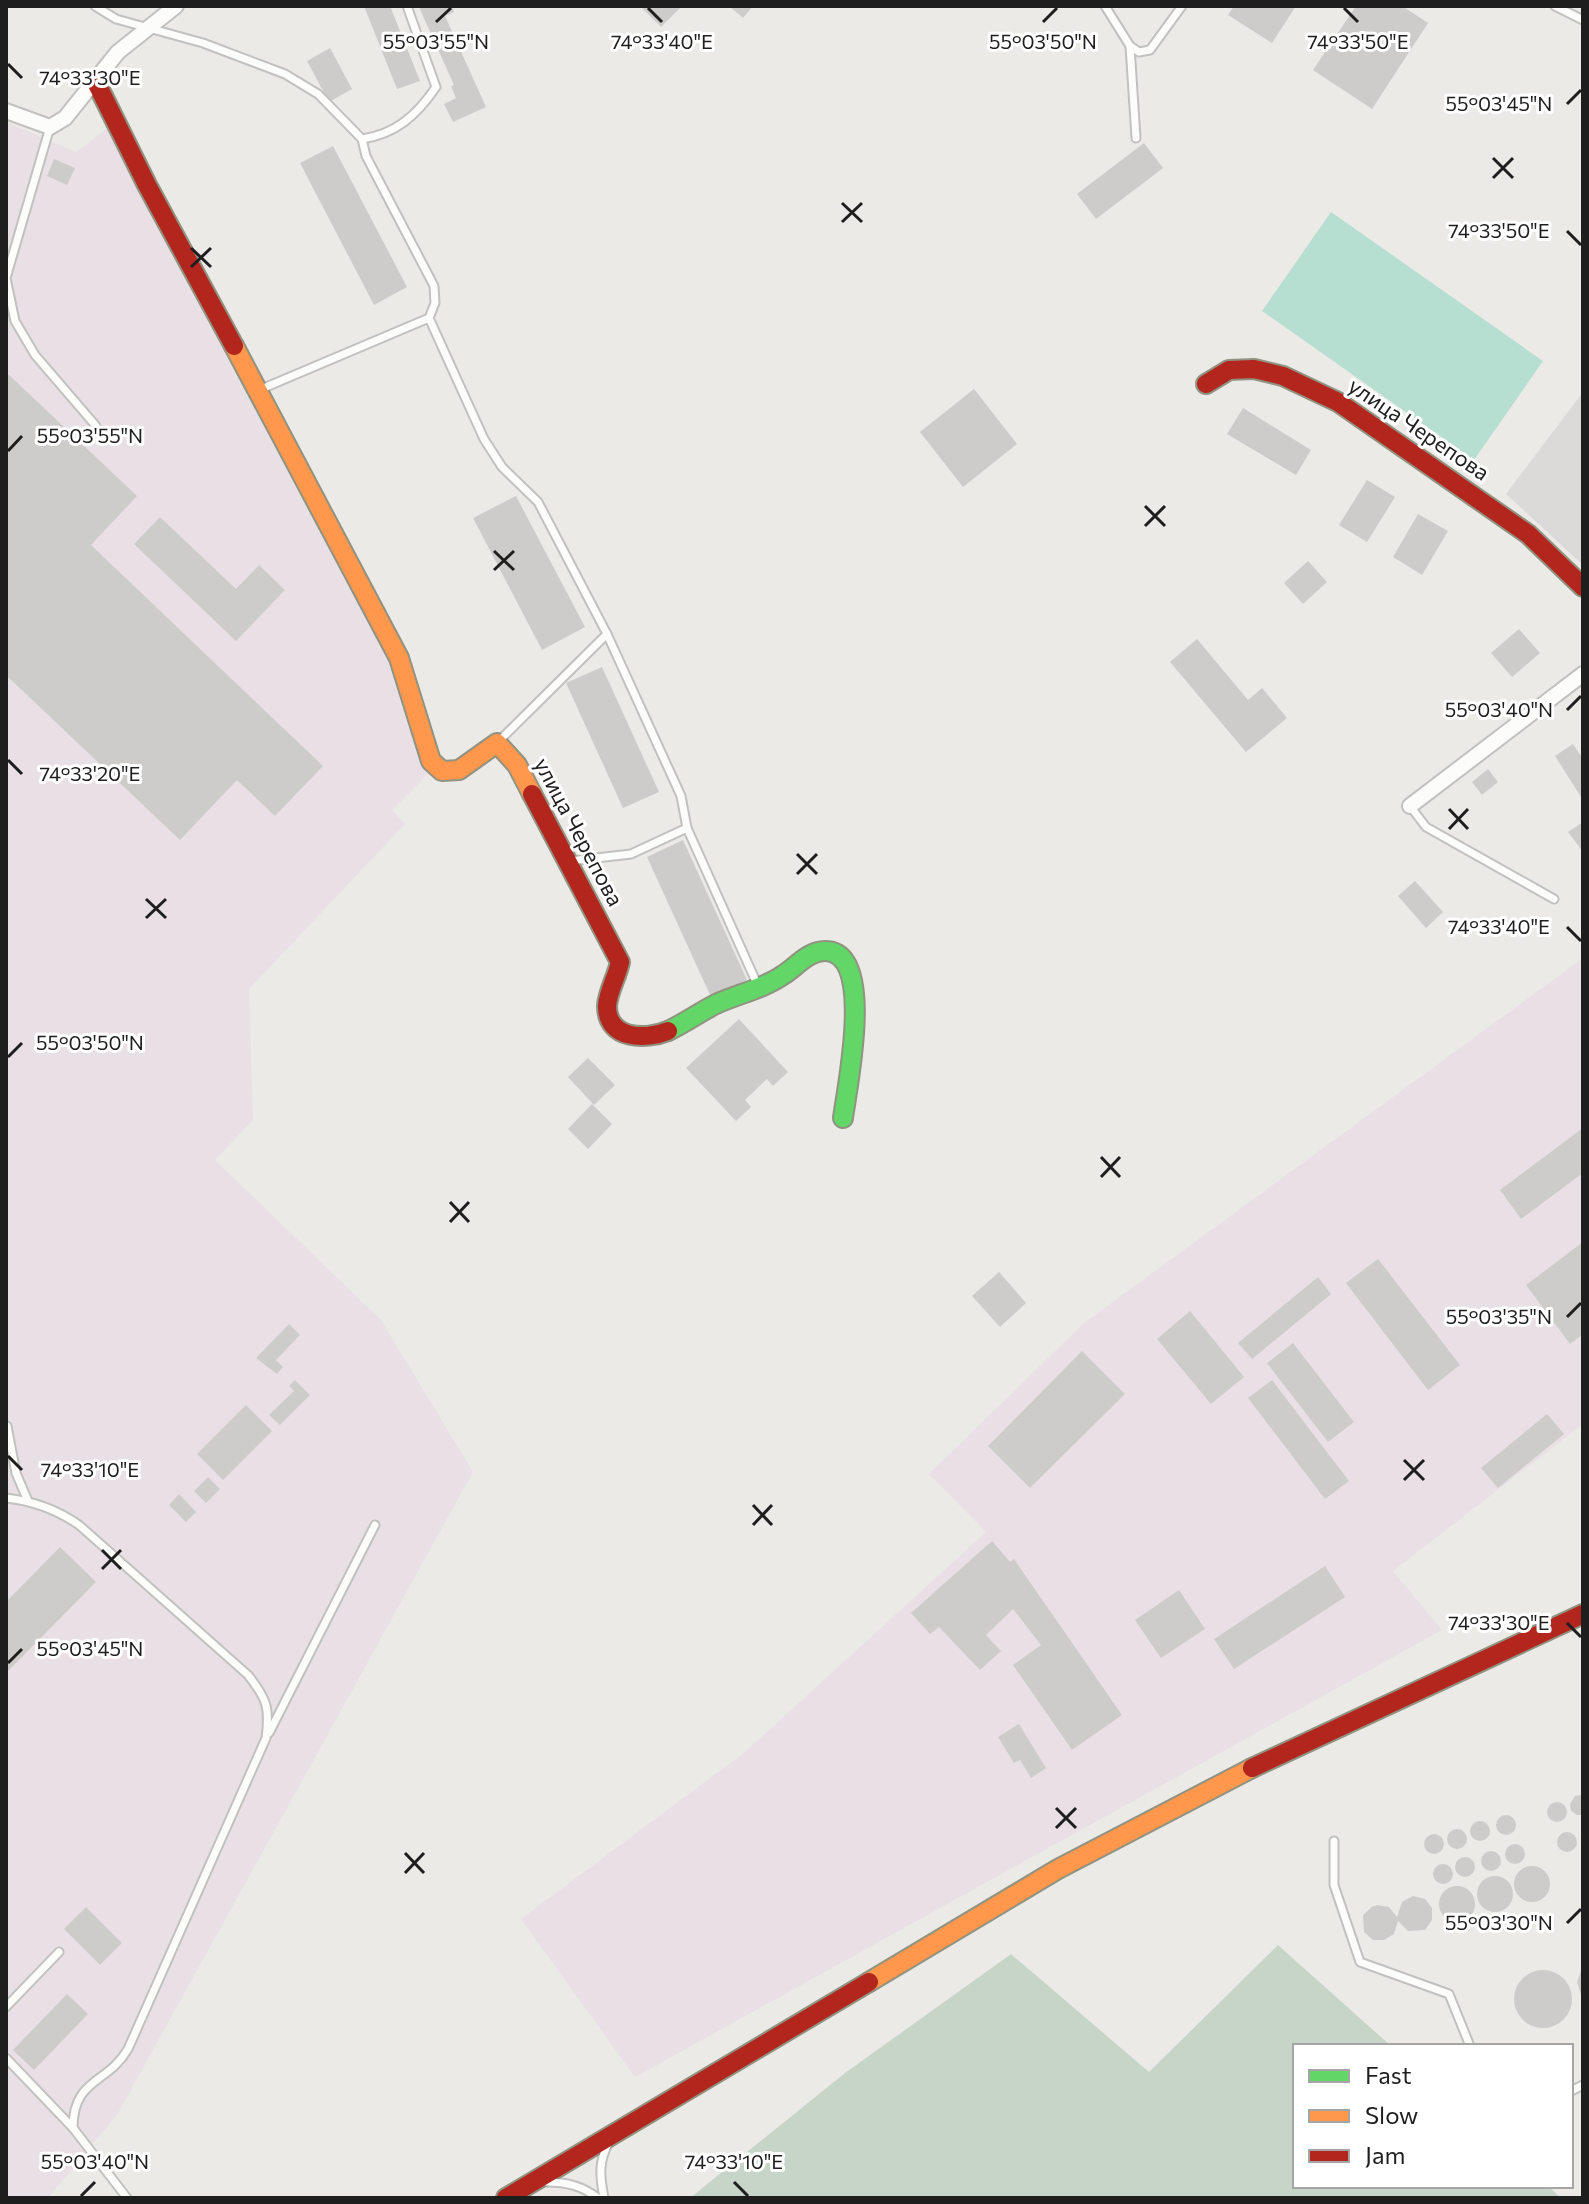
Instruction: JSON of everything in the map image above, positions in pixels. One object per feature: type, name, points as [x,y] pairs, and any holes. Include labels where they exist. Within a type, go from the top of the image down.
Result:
[{"type":"street","points":[[6,111],[50,127],[65,118],[118,52],[176,6]]},
{"type":"street","points":[[95,80],[147,185],[399,658],[431,761],[442,771],[459,770],[497,743]]},
{"type":"street","name":"улица Черепова","points":[[1206,384],[1229,370],[1254,369],[1283,376],[1338,402],[1528,534],[1583,587]]},
{"type":"street","points":[[1410,806],[1583,674]]},
{"type":"street","name":"улица Черепова","points":[[497,743],[517,765],[620,962],[619,975],[608,998],[609,1015],[616,1028],[631,1038],[647,1038],[663,1033],[719,1003],[760,989],[814,953],[828,950],[841,956],[849,966],[853,981],[854,1013],[843,1118]]},
{"type":"street","points":[[506,2198],[1058,1869],[1256,1766],[1583,1614]]},
{"type":"lane","points":[[95,6],[116,19],[203,43],[285,74],[318,94],[362,139],[366,156],[434,286],[435,303],[429,318],[257,390]]},
{"type":"lane","points":[[362,139],[381,136],[412,118],[436,87],[407,6]]},
{"type":"lane","points":[[1105,6],[1130,46],[1139,52],[1150,50],[1182,6]]},
{"type":"lane","points":[[1555,6],[1583,20]]},
{"type":"lane","points":[[1130,46],[1136,138]]},
{"type":"lane","points":[[50,127],[6,278],[15,321],[35,355],[96,426]]},
{"type":"lane","points":[[429,318],[484,439],[502,467],[538,502],[607,634],[681,796],[687,828],[760,989]]},
{"type":"lane","points":[[497,743],[607,634]]},
{"type":"lane","points":[[1410,806],[1426,827],[1554,899]]},
{"type":"lane","points":[[567,861],[631,854],[687,828]]},
{"type":"lane","points":[[7,1426],[16,1473],[28,1501]]},
{"type":"lane","points":[[6,1498],[59,1511],[79,1525],[248,1675],[263,1694],[270,1713],[266,1738]]},
{"type":"lane","points":[[73,2128],[73,2111],[79,2096],[121,2061],[128,2049],[266,1738],[375,1525]]},
{"type":"lane","points":[[1334,1841],[1334,1885],[1360,1962],[1449,1994],[1469,2044]]},
{"type":"lane","points":[[6,2007],[59,1952]]},
{"type":"lane","points":[[6,2058],[73,2128],[127,2198]]},
{"type":"lane","points":[[604,2198],[599,2176],[602,2155],[614,2134]]},
{"type":"lane","points":[[532,2183],[561,2182],[584,2188],[598,2198]]},
{"type":"shaded area","points":[[6,122],[76,152],[108,128],[385,645],[429,773],[392,810],[405,824],[249,989],[253,1120],[215,1160],[381,1320],[473,1472],[117,2115],[48,2198],[6,2198]]},
{"type":"shaded area","points":[[1583,392],[1583,565],[1506,494]]},
{"type":"shaded area","points":[[1583,958],[1583,1424],[1393,1571],[1442,1630],[635,2077],[521,1919],[745,1752],[986,1532],[929,1474],[1084,1323]]},
{"type":"green space","points":[[1331,212],[1543,361],[1474,460],[1262,311]]},
{"type":"green space","points":[[1278,1945],[1389,2044],[1293,2044],[1293,2188],[1550,2188],[1561,2198],[690,2198],[845,2073],[1011,1954],[1149,2072]]},
{"type":"building","points":[[364,6],[390,6],[420,81],[397,89]]},
{"type":"building","points":[[421,6],[452,6],[454,12],[445,16],[486,107],[453,122],[444,104],[456,98],[451,86],[454,85]]},
{"type":"building","points":[[640,6],[682,6],[661,27]]},
{"type":"building","points":[[729,6],[753,6],[743,18]]},
{"type":"building","points":[[1234,6],[1296,6],[1272,43],[1228,15]]},
{"type":"building","points":[[1356,6],[1402,6],[1428,23],[1372,109],[1313,70]]},
{"type":"building","points":[[330,48],[352,89],[329,102],[307,61]]},
{"type":"building","points":[[1144,143],[1163,168],[1096,219],[1077,194]]},
{"type":"building","points":[[333,146],[407,287],[374,305],[300,163]]},
{"type":"building","points":[[54,159],[75,168],[67,185],[47,176]]},
{"type":"building","points":[[6,372],[137,496],[91,545],[323,766],[275,816],[237,780],[180,840],[6,675]]},
{"type":"building","points":[[974,389],[1017,444],[963,487],[920,432]]},
{"type":"building","points":[[1243,408],[1311,450],[1296,475],[1227,434]]},
{"type":"building","points":[[1367,480],[1395,497],[1367,542],[1339,525]]},
{"type":"building","points":[[516,496],[585,627],[542,650],[473,518]]},
{"type":"building","points":[[1418,514],[1448,531],[1422,575],[1393,557]]},
{"type":"building","points":[[160,517],[236,589],[259,565],[285,590],[236,641],[134,544]]},
{"type":"building","points":[[1308,561],[1327,582],[1303,604],[1284,583]]},
{"type":"building","points":[[1519,629],[1540,653],[1512,677],[1491,653]]},
{"type":"building","points":[[1197,639],[1248,700],[1262,688],[1287,718],[1246,752],[1170,662]]},
{"type":"building","points":[[602,667],[659,792],[623,808],[566,683]]},
{"type":"building","points":[[1573,744],[1583,759],[1583,800],[1555,756]]},
{"type":"building","points":[[1488,769],[1498,782],[1482,795],[1472,782]]},
{"type":"building","points":[[1583,822],[1583,852],[1568,832]]},
{"type":"building","points":[[683,840],[747,980],[711,997],[647,857]]},
{"type":"building","points":[[1415,881],[1443,912],[1426,928],[1398,896]]},
{"type":"building","points":[[739,1019],[788,1072],[773,1086],[767,1079],[745,1100],[751,1107],[736,1121],[686,1068]]},
{"type":"building","points":[[588,1058],[615,1085],[594,1105],[568,1077]]},
{"type":"building","points":[[592,1104],[612,1124],[588,1149],[568,1129]]},
{"type":"building","points":[[1583,1128],[1583,1173],[1521,1219],[1500,1190]]},
{"type":"building","points":[[1583,1242],[1583,1334],[1570,1344],[1526,1285]]},
{"type":"building","points":[[1378,1259],[1460,1365],[1428,1390],[1346,1283]]},
{"type":"building","points":[[999,1272],[1026,1303],[1000,1327],[972,1296]]},
{"type":"building","points":[[1318,1277],[1331,1294],[1252,1359],[1238,1343]]},
{"type":"building","points":[[1190,1311],[1244,1377],[1211,1404],[1157,1339]]},
{"type":"building","points":[[289,1324],[300,1335],[276,1360],[283,1367],[277,1374],[256,1358]]},
{"type":"building","points":[[1293,1343],[1354,1422],[1328,1442],[1267,1363]]},
{"type":"building","points":[[1082,1351],[1125,1394],[1030,1488],[988,1446]]},
{"type":"building","points":[[295,1380],[310,1395],[280,1425],[269,1415],[294,1391],[289,1386]]},
{"type":"building","points":[[1272,1380],[1349,1481],[1325,1499],[1248,1398]]},
{"type":"building","points":[[246,1405],[272,1431],[223,1480],[197,1454]]},
{"type":"building","points":[[1547,1414],[1564,1434],[1498,1488],[1481,1468]]},
{"type":"building","points":[[208,1477],[220,1489],[206,1503],[194,1491]]},
{"type":"building","points":[[179,1494],[196,1512],[186,1522],[169,1505]]},
{"type":"building","points":[[992,1541],[1010,1562],[1014,1559],[1122,1715],[1072,1750],[1013,1665],[1041,1645],[1013,1609],[986,1635],[1001,1651],[980,1670],[939,1627],[930,1634],[911,1613]]},
{"type":"building","points":[[60,1547],[96,1582],[6,1673],[6,1602]]},
{"type":"building","points":[[1325,1566],[1345,1597],[1234,1669],[1214,1639]]},
{"type":"building","points":[[1179,1590],[1205,1629],[1161,1658],[1135,1620]]},
{"type":"building","points":[[1019,1724],[1046,1768],[1031,1778],[1020,1760],[1014,1763],[998,1737]]},
{"type":"building","points":[[1581,1795],[1583,1815],[1577,1815],[1571,1811],[1570,1804],[1575,1796]]},
{"type":"building","points":[[1553,1802],[1561,1802],[1567,1812],[1561,1822],[1553,1822],[1547,1816],[1547,1808]]},
{"type":"building","points":[[1502,1815],[1510,1815],[1516,1825],[1510,1835],[1502,1835],[1496,1829],[1496,1821]]},
{"type":"building","points":[[1476,1821],[1484,1821],[1490,1831],[1484,1841],[1476,1841],[1470,1835],[1470,1827]]},
{"type":"building","points":[[1453,1829],[1461,1829],[1467,1839],[1461,1849],[1453,1849],[1447,1843],[1447,1835]]},
{"type":"building","points":[[1563,1832],[1571,1832],[1577,1842],[1571,1852],[1563,1852],[1557,1846],[1557,1838]]},
{"type":"building","points":[[1430,1834],[1438,1834],[1444,1844],[1438,1854],[1430,1854],[1424,1848],[1424,1840]]},
{"type":"building","points":[[1511,1844],[1519,1844],[1525,1854],[1519,1864],[1511,1864],[1505,1858],[1505,1850]]},
{"type":"building","points":[[1487,1851],[1495,1851],[1501,1861],[1495,1871],[1487,1871],[1481,1865],[1481,1857]]},
{"type":"building","points":[[1461,1857],[1469,1857],[1475,1867],[1469,1877],[1461,1877],[1455,1871],[1455,1863]]},
{"type":"building","points":[[1439,1864],[1447,1864],[1453,1874],[1447,1884],[1439,1884],[1433,1878],[1433,1870]]},
{"type":"building","points":[[1532,1866],[1545,1871],[1550,1884],[1545,1897],[1532,1902],[1519,1897],[1514,1884],[1519,1871]]},
{"type":"building","points":[[1495,1876],[1508,1881],[1513,1894],[1508,1907],[1495,1912],[1482,1907],[1477,1894],[1482,1881]]},
{"type":"building","points":[[1457,1886],[1470,1891],[1475,1904],[1470,1917],[1457,1922],[1444,1917],[1439,1904],[1444,1891]]},
{"type":"building","points":[[1413,1896],[1425,1899],[1432,1908],[1432,1920],[1425,1930],[1408,1931],[1398,1921],[1394,1934],[1384,1940],[1373,1940],[1364,1932],[1363,1915],[1372,1907],[1389,1907],[1397,1917],[1402,1902]]},
{"type":"building","points":[[86,1907],[122,1943],[100,1965],[64,1929]]},
{"type":"building","points":[[1583,1965],[1583,2001],[1577,1982]]},
{"type":"building","points":[[1543,1970],[1564,1978],[1572,1999],[1564,2020],[1543,2028],[1522,2020],[1514,1999],[1522,1978]]},
{"type":"building","points":[[67,1994],[88,2014],[34,2070],[13,2050]]},
{"type":"traffic: fast","points":[[668,1031],[716,1004],[775,980],[813,954],[825,951],[841,957],[850,973],[855,1023],[843,1118]]},
{"type":"traffic: slow","points":[[234,346],[399,658],[431,761],[442,771],[459,770],[497,743],[517,765],[532,794]]},
{"type":"traffic: slow","points":[[869,1982],[1058,1869],[1252,1768]]},
{"type":"traffic: jam","points":[[95,80],[147,185],[234,346]]},
{"type":"traffic: jam","points":[[1206,384],[1229,370],[1254,369],[1283,376],[1338,402],[1528,534],[1583,587]]},
{"type":"traffic: jam","points":[[532,794],[620,962],[607,1006],[613,1026],[629,1035],[639,1036],[668,1031]]},
{"type":"traffic: jam","points":[[1252,1768],[1583,1614]]},
{"type":"traffic: jam","points":[[506,2198],[869,1982]]}]
